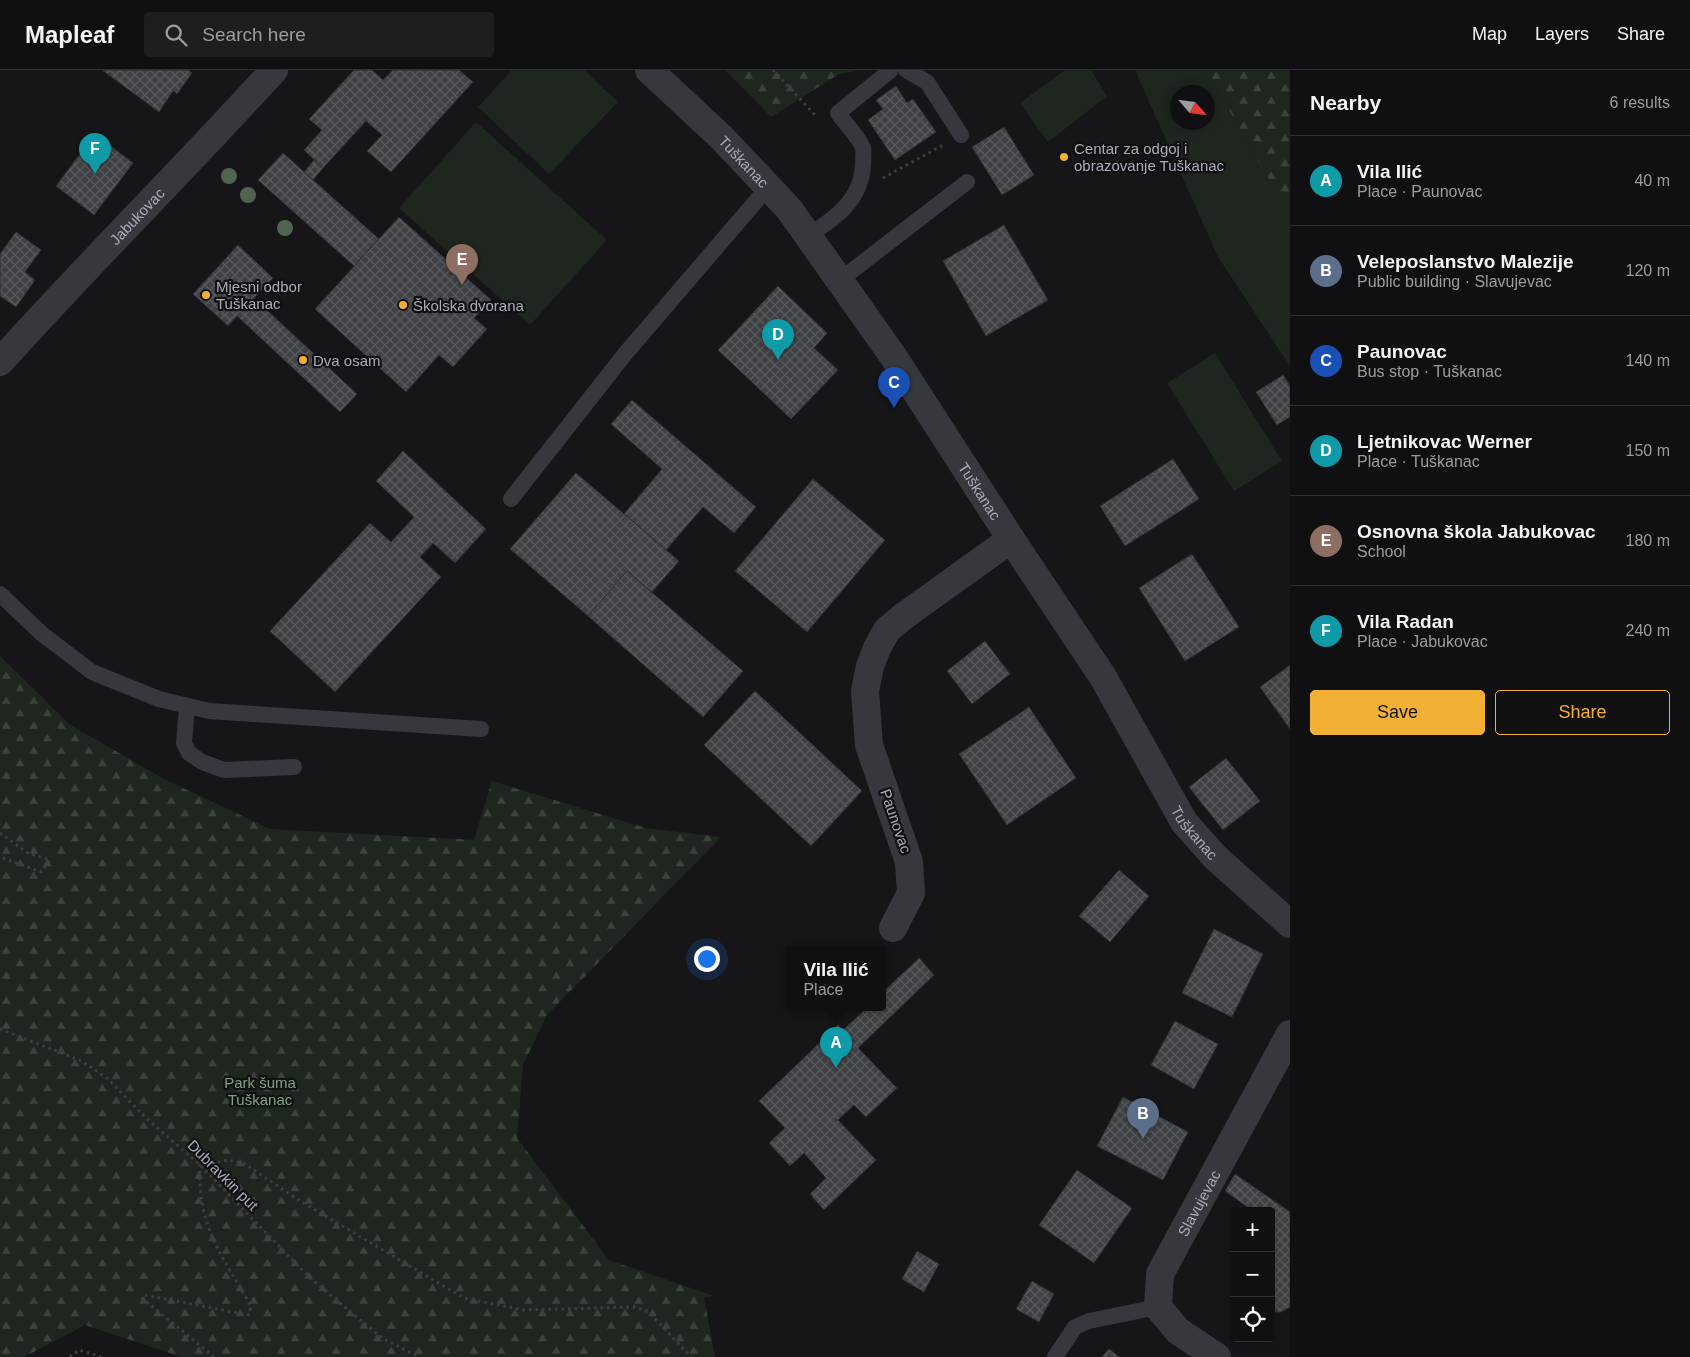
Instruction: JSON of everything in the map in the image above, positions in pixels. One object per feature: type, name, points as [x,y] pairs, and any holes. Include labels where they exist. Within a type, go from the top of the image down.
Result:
[{"type":"street","name":"Jabukovac","points":[[0,362],[53,304],[209,142],[274,70]]},
{"type":"street","name":"Tuškanac","points":[[649,70],[722,138],[769,186],[809,235],[893,356],[1103,677],[1184,822],[1215,856],[1290,924]]},
{"type":"street","name":"Paunovac","points":[[893,928],[911,893],[912,883],[904,846],[869,745],[866,691],[870,666],[887,630],[1011,539]]},
{"type":"street","name":"Slavujevac","points":[[1158,1307],[1160,1274],[1290,1034]]},
{"type":"street","points":[[1158,1307],[1178,1331],[1217,1357]]},
{"type":"lane","points":[[809,235],[839,215],[848,205],[863,174],[863,148],[838,114],[891,70]]},
{"type":"lane","points":[[906,70],[927,82],[961,135]]},
{"type":"lane","points":[[840,280],[967,182]]},
{"type":"lane","points":[[512,499],[624,354],[769,186]]},
{"type":"lane","points":[[0,594],[42,634],[92,672],[159,699],[187,707],[209,711],[482,729]]},
{"type":"lane","points":[[187,707],[184,743],[189,753],[202,762],[224,770],[294,767]]},
{"type":"lane","points":[[1055,1357],[1075,1328],[1089,1321],[1158,1307]]},
{"type":"path","points":[[773,70],[816,117],[838,114]]},
{"type":"path","points":[[860,182],[876,181],[884,178],[961,135]]},
{"type":"path","points":[[0,833],[28,853],[50,860],[40,872],[0,857]]},
{"type":"path","name":"Dubravkin put","points":[[0,1029],[82,1061],[108,1079],[145,1117],[200,1165],[310,1278],[382,1338],[419,1357]]},
{"type":"path","points":[[214,1357],[142,1298],[144,1295],[249,1315],[252,1306],[208,1232],[198,1191],[200,1165],[228,1160],[245,1164],[300,1201],[464,1298],[523,1310],[635,1307],[649,1312],[692,1357]]},
{"type":"path","points":[[70,1357],[79,1350],[101,1357]]},
{"type":"green space","points":[[512,70],[584,70],[618,102],[549,174],[478,107]]},
{"type":"green space","points":[[725,70],[860,70],[839,74],[771,117]]},
{"type":"green space","points":[[1065,70],[1091,70],[1107,96],[1048,142],[1020,103]]},
{"type":"green space","points":[[1135,70],[1206,70],[1215,85],[1170,85],[1170,130],[1215,130],[1215,85],[1290,214],[1290,366],[1218,257]]},
{"type":"green space","points":[[1206,70],[1290,70],[1290,214],[1285,207]]},
{"type":"green space","points":[[476,122],[607,240],[530,325],[399,208]]},
{"type":"green space","points":[[1215,353],[1282,461],[1234,491],[1167,383]]},
{"type":"green space","name":"Park šuma Tuškanac","points":[[0,656],[69,724],[164,779],[270,829],[474,840],[492,781],[646,828],[721,837],[547,1015],[523,1065],[517,1138],[609,1260],[714,1296],[704,1297],[715,1357],[182,1357],[85,1325],[24,1357],[0,1357]]},
{"type":"building","points":[[102,70],[188,70],[192,73],[177,94],[173,91],[159,112]]},
{"type":"building","points":[[354,70],[372,70],[383,80],[393,70],[459,70],[473,82],[391,172],[367,151],[382,135],[366,121],[323,168],[304,150],[322,130],[309,119]]},
{"type":"building","points":[[896,86],[907,103],[913,99],[936,132],[895,160],[868,120],[883,109],[876,100]]},
{"type":"building","points":[[1004,127],[1034,175],[1002,195],[972,147]]},
{"type":"building","points":[[95,134],[133,163],[94,215],[56,186]]},
{"type":"building","points":[[283,153],[379,239],[354,266],[258,180]]},
{"type":"building","points":[[314,160],[323,168],[313,180],[304,172]]},
{"type":"building","name":"Školska dvorana","points":[[399,217],[491,300],[474,318],[487,329],[453,367],[439,355],[406,392],[315,309]]},
{"type":"building","points":[[1004,225],[1048,300],[986,336],[943,261]]},
{"type":"building","points":[[16,232],[41,250],[25,272],[35,280],[16,307],[0,296],[0,254]]},
{"type":"building","name":"Dva osam","points":[[238,245],[273,278],[254,298],[357,394],[340,412],[237,316],[228,326],[193,294]]},
{"type":"building","points":[[778,286],[827,333],[814,348],[838,370],[791,419],[718,350]]},
{"type":"building","points":[[1283,375],[1290,386],[1290,417],[1277,425],[1256,392]]},
{"type":"building","points":[[632,400],[756,507],[734,533],[703,507],[666,550],[624,514],[662,469],[611,424]]},
{"type":"building","points":[[403,451],[486,529],[455,563],[433,543],[420,557],[441,577],[335,692],[270,631],[370,523],[391,542],[414,517],[376,481]]},
{"type":"building","points":[[1173,459],[1199,499],[1125,546],[1100,506]]},
{"type":"building","points":[[576,473],[679,561],[652,592],[627,571],[588,616],[510,549]]},
{"type":"building","points":[[813,479],[885,540],[807,632],[735,571]]},
{"type":"building","points":[[1192,554],[1239,627],[1185,661],[1139,588]]},
{"type":"building","points":[[627,571],[743,671],[703,717],[588,616]]},
{"type":"building","points":[[985,641],[1010,674],[972,704],[947,671]]},
{"type":"building","points":[[1290,665],[1290,729],[1260,687]]},
{"type":"building","points":[[755,691],[862,791],[811,846],[704,745]]},
{"type":"building","points":[[1029,707],[1076,778],[1007,825],[959,754]]},
{"type":"building","points":[[1226,758],[1260,801],[1223,830],[1189,787]]},
{"type":"building","points":[[1119,870],[1149,896],[1110,942],[1079,916]]},
{"type":"building","points":[[1214,929],[1263,954],[1232,1017],[1182,993]]},
{"type":"building","points":[[919,958],[934,975],[858,1048],[897,1088],[866,1117],[854,1105],[838,1120],[876,1160],[824,1210],[810,1194],[826,1178],[804,1153],[790,1166],[769,1143],[785,1128],[759,1101],[838,1025],[843,1030],[864,1011],[886,1011],[886,989]]},
{"type":"building","points":[[1175,1021],[1218,1044],[1194,1089],[1151,1065]]},
{"type":"building","points":[[1123,1097],[1188,1132],[1163,1180],[1097,1146]]},
{"type":"building","points":[[1077,1170],[1132,1208],[1094,1263],[1039,1225]]},
{"type":"building","points":[[1235,1174],[1290,1212],[1290,1307],[1281,1312],[1275,1312],[1275,1207],[1247,1207],[1225,1191]]},
{"type":"building","points":[[917,1251],[939,1264],[924,1292],[902,1279]]},
{"type":"building","points":[[1032,1281],[1054,1294],[1039,1322],[1016,1309]]},
{"type":"building","points":[[1109,1349],[1119,1357],[1102,1357]]},
{"type":"place","name":"Centar za odgoj i obrazovanje Tuškanac","points":[[1064,157]]},
{"type":"place","name":"Vila Radan","points":[[95,174]]},
{"type":"place","name":"Osnovna škola Jabukovac","points":[[462,285]]},
{"type":"place","name":"Mjesni odbor Tuškanac","points":[[206,295]]},
{"type":"place","name":"Školska dvorana","points":[[403,305]]},
{"type":"place","name":"Dva osam","points":[[303,360]]},
{"type":"place","name":"Ljetnikovac Werner","points":[[778,360]]},
{"type":"place","name":"Paunovac","points":[[894,408]]},
{"type":"place","name":"Vila Ilić","points":[[836,1068]]},
{"type":"place","name":"Veleposlanstvo Malezije","points":[[1143,1139]]}]
